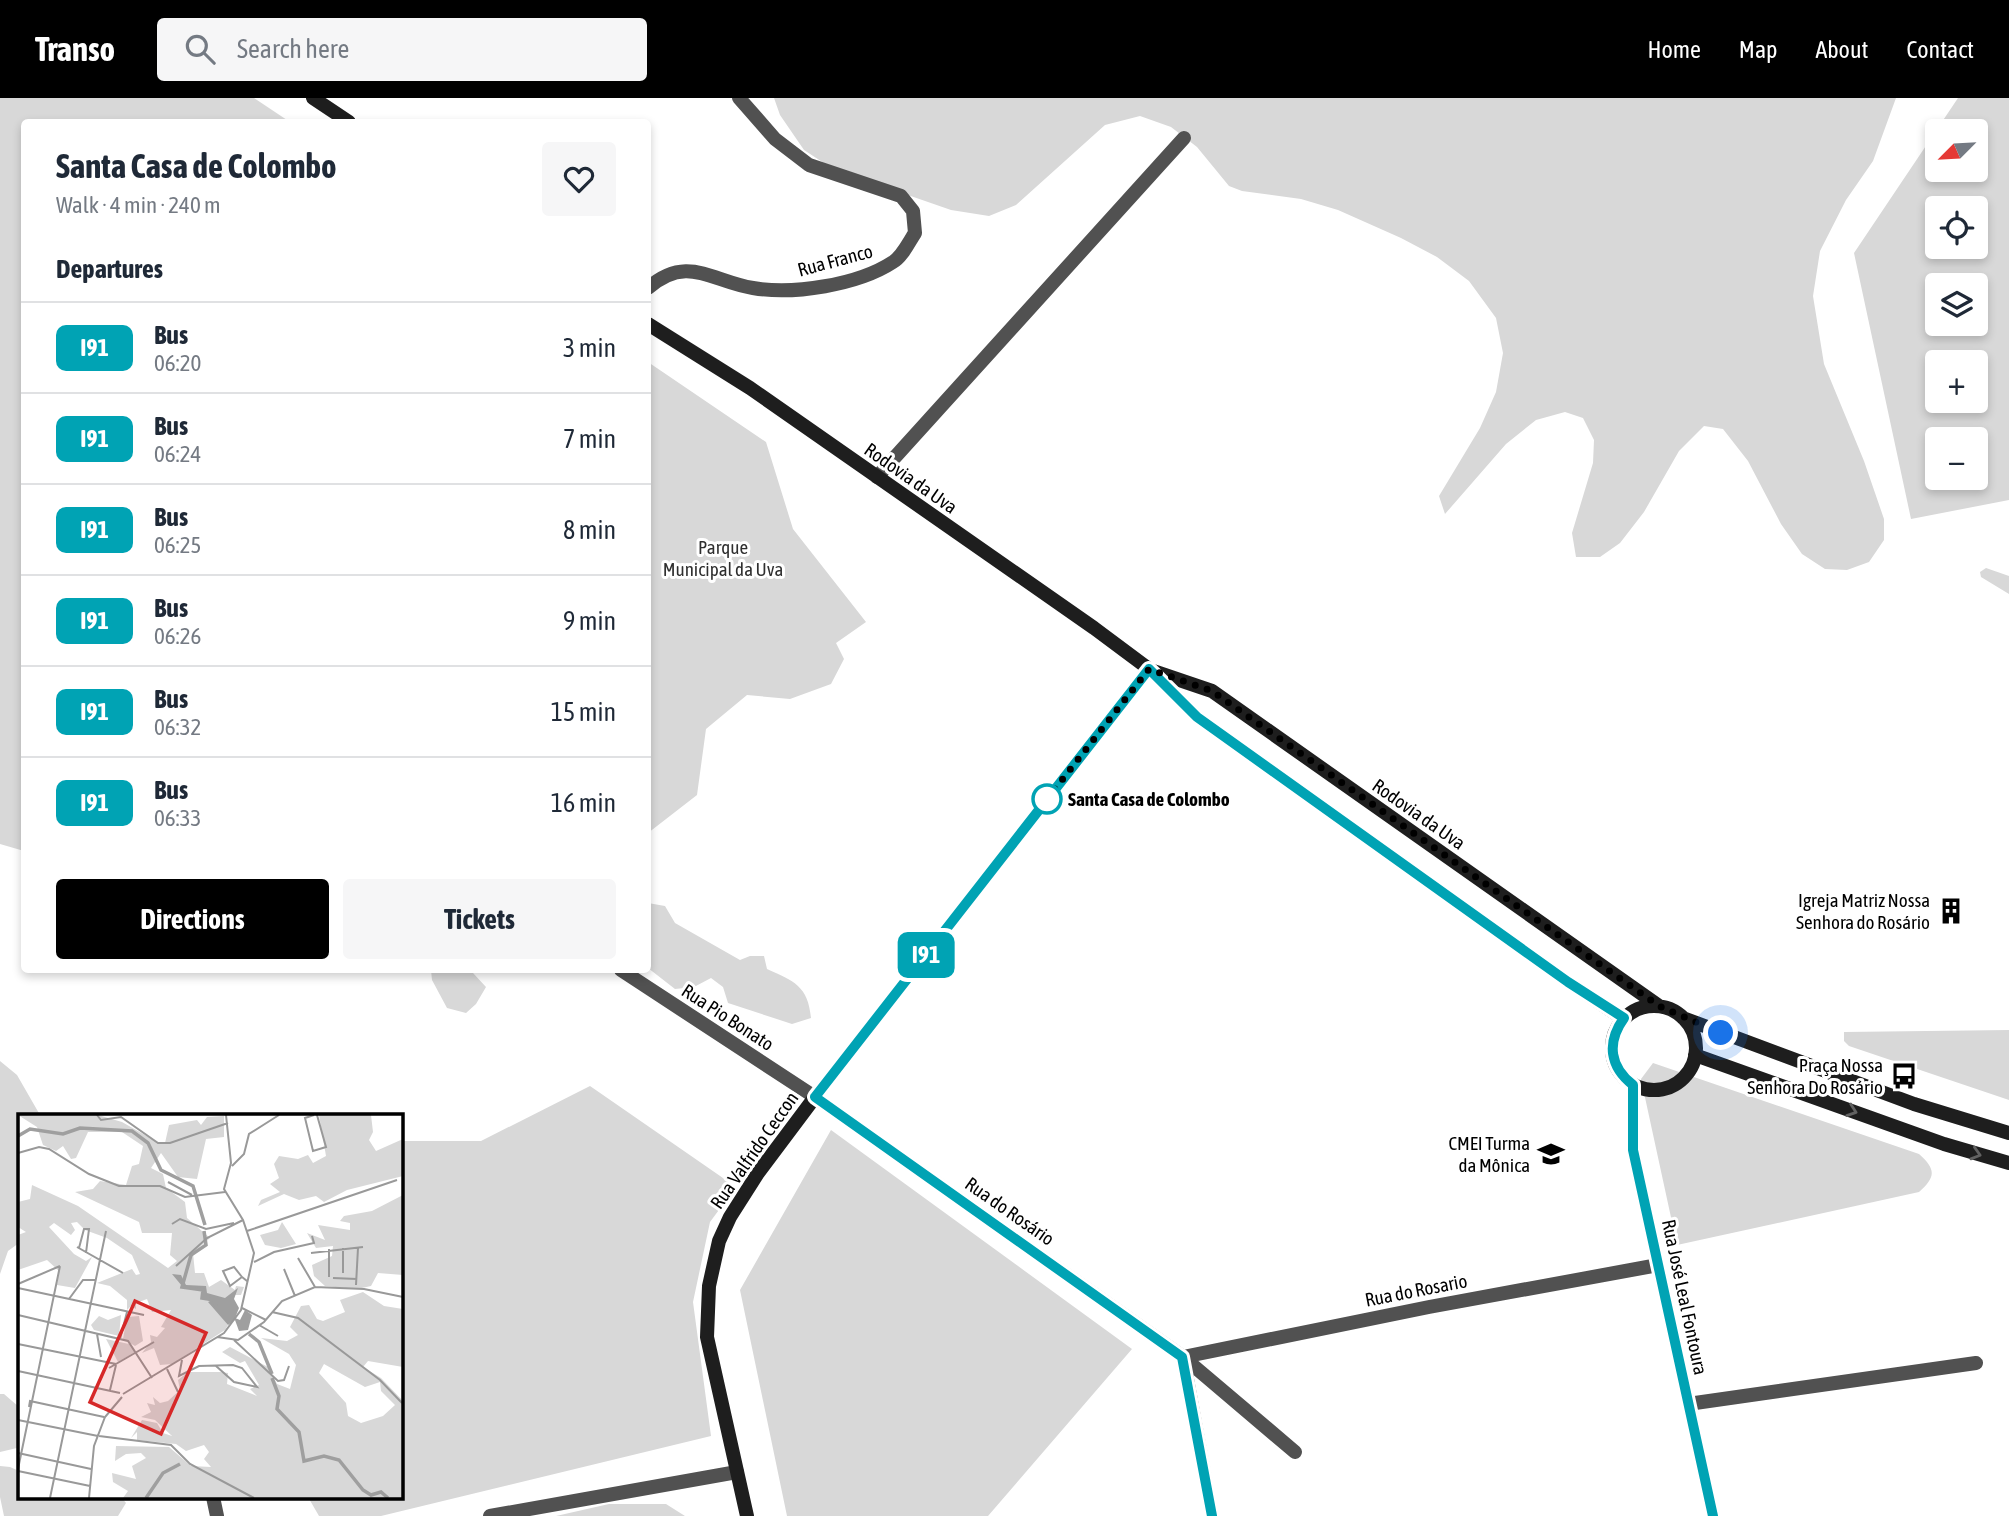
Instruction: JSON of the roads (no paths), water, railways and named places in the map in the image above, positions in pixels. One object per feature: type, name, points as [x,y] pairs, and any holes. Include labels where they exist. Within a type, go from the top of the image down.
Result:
[{"type":"street","points":[[313,98],[344,119]]},
{"type":"street","name":"Rua Franco","points":[[651,285],[657,279],[685,270],[718,276],[752,288],[794,291],[869,274],[895,261],[915,233],[912,211],[901,197],[809,165],[775,139],[739,98]]},
{"type":"street","points":[[877,477],[1184,138]]},
{"type":"street","name":"Rodovia da Uva","points":[[651,326],[750,388],[1149,669],[1197,717],[1557,974],[1624,1018]]},
{"type":"street","name":"Rodovia da Uva","points":[[1149,669],[1212,691],[1659,1006]]},
{"type":"street","name":"Rua Valfrido Ceccon","points":[[747,1516],[707,1337],[709,1286],[719,1241],[730,1217],[758,1173],[815,1097],[1149,669]]},
{"type":"street","name":"Rua Pio Bonato","points":[[626,973],[815,1097]]},
{"type":"street","points":[[1683,1018],[1691,1029],[1695,1042],[1691,1068],[1683,1079],[1672,1087],[1646,1090],[1623,1077],[1612,1054],[1616,1029],[1624,1018],[1634,1011],[1659,1006],[1672,1010],[1683,1018],[1914,1104],[2009,1133]]},
{"type":"street","points":[[1695,1055],[1944,1144],[2009,1163]]},
{"type":"street","name":"Rua José Leal Fontoura","points":[[1633,1085],[1633,1150],[1713,1516]]},
{"type":"street","name":"Rua do Rosário","points":[[815,1097],[1182,1357],[1295,1452]]},
{"type":"street","name":"Rua do Rosario","points":[[1182,1357],[1429,1307],[1658,1265]]},
{"type":"street","points":[[1182,1357],[1212,1516]]},
{"type":"street","points":[[1688,1404],[1976,1363]]},
{"type":"street","points":[[490,1516],[737,1472]]},
{"type":"street","points":[[213,1498],[217,1516]]},
{"type":"place","name":"Santa Casa de Colombo","points":[[1047,799]]},
{"type":"place","name":"Igreja Matriz Nossa Senhora do Rosário","points":[[1951,911]]},
{"type":"place","name":"Praça Nossa Senhora Do Rosário","points":[[1904,1076]]},
{"type":"place","name":"CMEI Turma da Mônica","points":[[1551,1154]]},
{"type":"park label","name":"Parque Municipal da Uva","points":[[723,558]]}]
